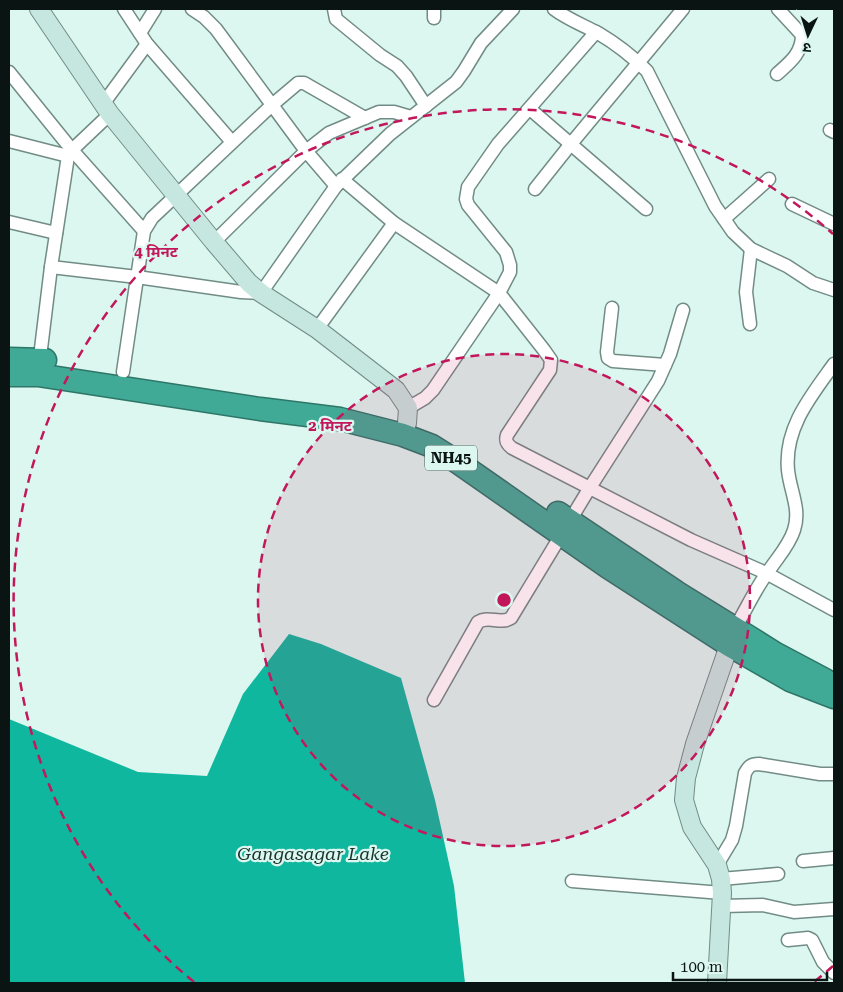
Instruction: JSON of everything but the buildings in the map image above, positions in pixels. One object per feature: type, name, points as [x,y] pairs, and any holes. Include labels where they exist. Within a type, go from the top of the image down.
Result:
[{"type":"highway","name":"NH45","points":[[9,359],[39,367],[260,409],[340,419],[406,422]]},
{"type":"highway","name":"NH45","points":[[9,375],[39,367],[123,372],[344,408],[406,422],[430,430],[458,445],[566,527],[676,592],[790,680],[834,697]]},
{"type":"highway","name":"NH45","points":[[732,637],[784,658],[834,684]]},
{"type":"street","points":[[39,9],[107,109],[249,283],[318,330],[396,390],[406,422]]},
{"type":"street","points":[[124,9],[144,38],[232,142]]},
{"type":"street","points":[[39,367],[51,267],[70,153],[107,109],[144,38],[155,9]]},
{"type":"street","points":[[192,9],[204,17],[216,29],[306,151],[339,183],[394,223],[498,293],[544,350],[551,360],[550,370],[507,435],[507,444],[589,489],[691,540],[766,573],[834,610]]},
{"type":"street","points":[[334,9],[336,19],[380,55],[397,66],[426,106]]},
{"type":"street","points":[[262,293],[339,183],[390,134],[456,82],[481,43],[513,9]]},
{"type":"street","points":[[554,9],[596,32],[638,63],[651,78],[715,206],[733,232],[751,249],[787,266],[813,283],[834,290]]},
{"type":"street","points":[[535,189],[570,144],[684,9]]},
{"type":"street","points":[[777,74],[792,61],[798,53],[802,42],[802,35],[778,9]]},
{"type":"street","points":[[406,422],[433,390],[510,272],[509,258],[506,252],[468,205],[466,199],[467,192],[498,144],[596,32]]},
{"type":"street","points":[[9,72],[70,153],[144,231]]},
{"type":"street","points":[[123,372],[144,231],[152,218],[298,83],[304,83],[365,118]]},
{"type":"street","points":[[530,109],[646,208]]},
{"type":"street","points":[[214,242],[306,151],[330,133],[379,112],[387,111],[411,117]]},
{"type":"street","points":[[9,141],[70,153]]},
{"type":"street","points":[[724,219],[769,179]]},
{"type":"street","points":[[792,204],[834,224]]},
{"type":"street","points":[[9,222],[56,233]]},
{"type":"street","points":[[318,330],[394,223]]},
{"type":"street","points":[[750,324],[746,292],[751,249]]},
{"type":"street","points":[[51,267],[262,293]]},
{"type":"street","points":[[612,308],[608,358],[613,361],[666,365]]},
{"type":"street","points":[[434,700],[478,622],[483,618],[507,621],[511,618],[589,489],[658,381],[666,365],[683,310]]},
{"type":"street","points":[[834,364],[803,408],[792,434],[788,451],[788,469],[797,506],[797,518],[790,542],[766,573],[732,637],[695,744],[686,778],[684,800],[692,827],[720,886],[763,905],[794,912],[834,909]]},
{"type":"street","points":[[717,983],[720,886],[736,826],[745,772],[753,764],[759,764],[820,774],[834,774]]},
{"type":"street","points":[[802,861],[834,858]]},
{"type":"street","points":[[572,880],[720,886],[778,874]]},
{"type":"street","points":[[788,940],[808,938],[812,940],[823,962],[834,973]]},
{"type":"street","points":[[828,983],[834,977]]},
{"type":"water","name":"Gangasagar Lake","points":[[289,634],[321,644],[401,678],[435,800],[454,886],[465,983],[9,983],[9,719],[138,772],[207,776],[243,694]]}]
